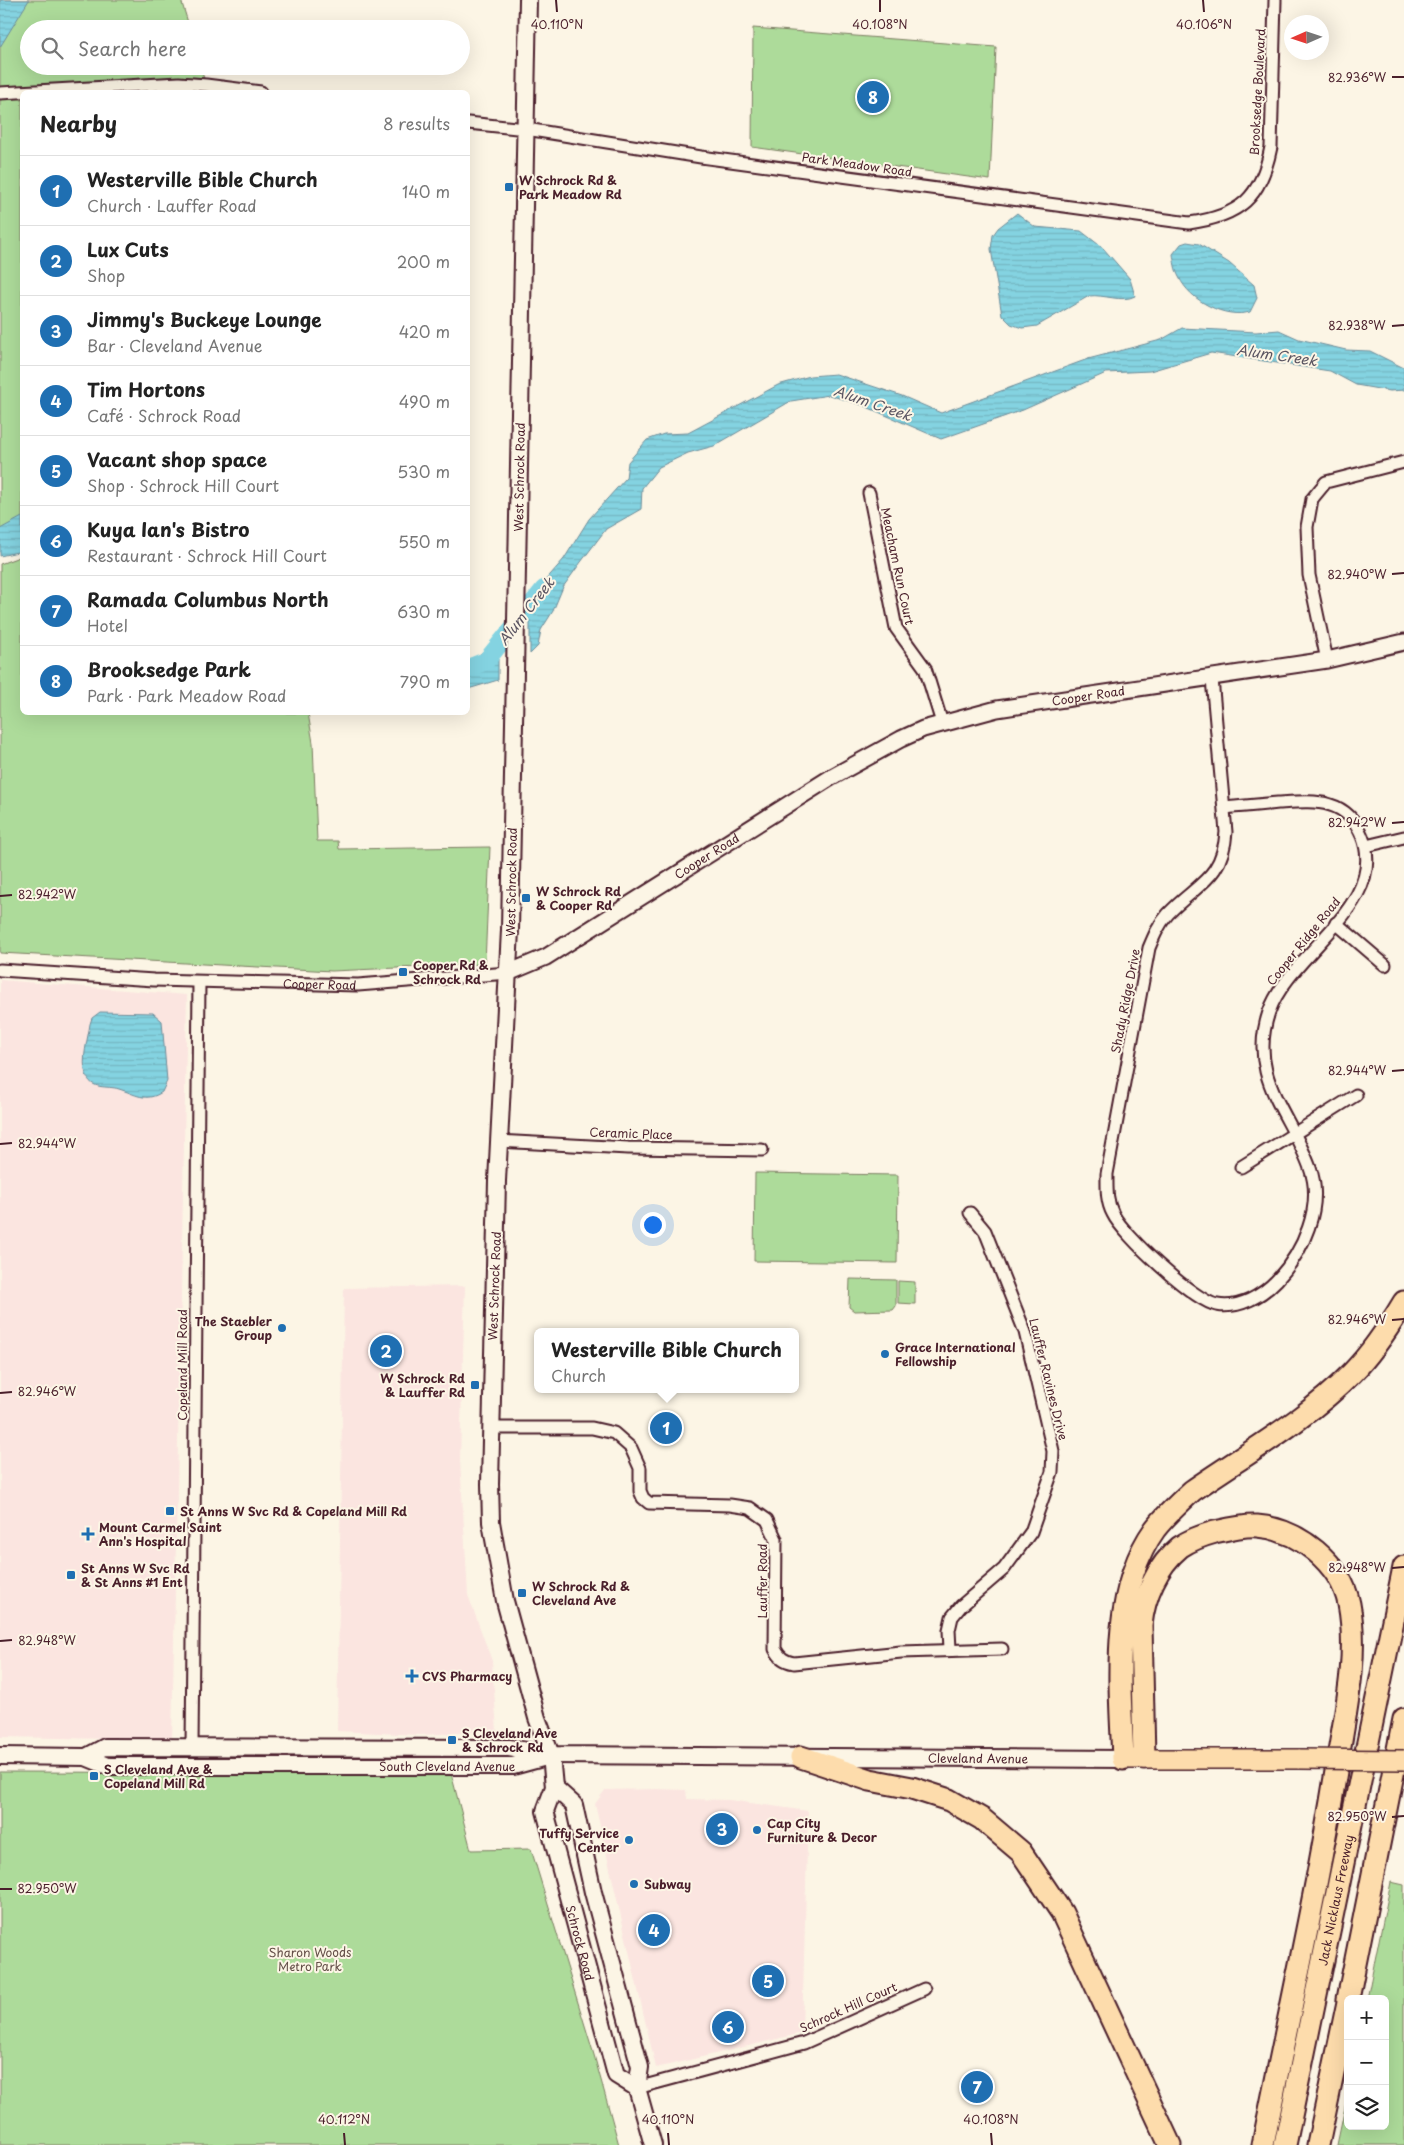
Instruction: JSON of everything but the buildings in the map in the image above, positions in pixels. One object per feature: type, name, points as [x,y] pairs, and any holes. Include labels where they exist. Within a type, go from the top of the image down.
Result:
[{"type":"highway","points":[[1133,1758],[1121,1641],[1129,1583],[1146,1543],[1174,1508],[1192,1491],[1320,1403],[1347,1378],[1383,1336],[1404,1302]]},
{"type":"highway","points":[[1133,1758],[1143,1606],[1149,1588],[1165,1563],[1181,1546],[1206,1535],[1257,1526],[1297,1538],[1314,1550],[1331,1566],[1342,1583],[1348,1603],[1352,1650],[1347,1697],[1324,1850],[1263,2145]]},
{"type":"highway","name":"Jack Nicklaus Freeway","points":[[1285,2145],[1404,1567]]},
{"type":"highway","points":[[1349,1995],[1404,1719]]},
{"type":"highway","points":[[801,1757],[870,1780],[912,1788],[949,1800],[982,1819],[1021,1852],[1062,1913],[1170,2145]]},
{"type":"highway","points":[[1318,2145],[1344,2019]]},
{"type":"main road","name":"West Schrock Road","points":[[528,0],[508,972],[499,1141],[491,1428],[491,1522],[505,1601],[537,1718],[551,1755]]},
{"type":"main road","name":"South Cleveland Avenue","points":[[86,1757],[105,1747],[509,1748],[551,1755]]},
{"type":"main road","name":"South Cleveland Avenue","points":[[0,1756],[86,1757],[108,1766],[427,1768],[513,1766],[551,1755]]},
{"type":"main road","name":"Cleveland Avenue","points":[[551,1755],[1404,1760]]},
{"type":"main road","name":"Schrock Road","points":[[551,1755],[554,1787],[545,1811],[616,2075],[637,2088]]},
{"type":"main road","name":"Schrock Road","points":[[554,1787],[574,1805],[596,1901],[640,2067],[637,2088],[653,2145]]},
{"type":"street","name":"Brooksedge Boulevard","points":[[1240,207],[1262,180],[1271,147],[1275,0]]},
{"type":"street","points":[[60,90],[179,84],[245,90]]},
{"type":"street","points":[[0,93],[20,92]]},
{"type":"street","name":"Park Meadow Road","points":[[470,123],[526,129],[701,157],[1189,222],[1216,219],[1240,207]]},
{"type":"street","points":[[1327,660],[1309,574],[1309,510],[1312,499],[1326,482],[1404,462]]},
{"type":"street","name":"Meacham Run Court","points":[[869,493],[896,628],[905,642],[917,654],[925,668],[942,723]]},
{"type":"street","name":"Cooper Road","points":[[0,970],[199,982],[358,985],[508,972],[546,957],[856,763],[901,739],[942,723],[997,710],[1212,679],[1327,660],[1404,642]]},
{"type":"street","name":"Shady Ridge Drive","points":[[1190,1291],[1117,1220],[1108,1204],[1107,1174],[1149,948],[1167,916],[1210,877],[1223,856],[1226,832],[1212,679]]},
{"type":"street","name":"Cooper Ridge Road","points":[[1190,1291],[1216,1305],[1229,1305],[1248,1301],[1278,1279],[1294,1258],[1307,1234],[1314,1202],[1311,1170],[1295,1133],[1272,1094],[1267,1078],[1263,1044],[1265,1027],[1276,995],[1292,972],[1336,924],[1360,892],[1367,869],[1366,846],[1358,826],[1344,811],[1328,804],[1313,801],[1224,808]]},
{"type":"street","points":[[1366,846],[1404,837]]},
{"type":"street","points":[[1336,924],[1385,966]]},
{"type":"street","name":"Copeland Mill Road","points":[[192,1748],[199,982]]},
{"type":"street","points":[[1241,1167],[1356,1095]]},
{"type":"street","name":"Ceramic Place","points":[[499,1141],[628,1148],[762,1150]]},
{"type":"street","name":"Lauffer Ravines Drive","points":[[950,1649],[949,1630],[952,1616],[1004,1569],[1031,1532],[1052,1472],[1054,1451],[1025,1332],[985,1231],[970,1213]]},
{"type":"street","name":"Lauffer Road","points":[[491,1428],[592,1428],[614,1433],[631,1448],[640,1468],[640,1491],[643,1498],[649,1503],[730,1505],[750,1508],[767,1520],[776,1539],[775,1649],[786,1662],[794,1663],[950,1649],[1002,1649]]},
{"type":"street","name":"Schrock Hill Court","points":[[637,2088],[804,2043],[924,1989]]},
{"type":"shaded area","name":"Mount Carmel Saint Ann's Hospital","points":[[0,980],[187,995],[172,1740],[0,1737]]},
{"type":"shaded area","points":[[465,1286],[460,1460],[468,1595],[492,1661],[497,1731],[420,1735],[337,1731],[344,1288]]},
{"type":"shaded area","points":[[605,1790],[686,1790],[687,1799],[729,1800],[808,1811],[802,2033],[656,2068],[595,1804]]},
{"type":"green space","points":[[0,0],[181,0],[187,20],[20,20],[20,75],[203,75],[206,85],[225,90],[20,90],[20,536],[0,540]]},
{"type":"green space","points":[[753,28],[996,47],[990,180],[752,147]]},
{"type":"green space","points":[[20,557],[20,715],[308,715],[313,743],[317,841],[338,841],[339,849],[490,847],[485,964],[332,971],[0,953],[0,564]]},
{"type":"green space","points":[[755,1173],[898,1175],[897,1263],[754,1261]]},
{"type":"green space","points":[[850,1279],[896,1280],[896,1306],[893,1310],[854,1311],[849,1307]]},
{"type":"green space","points":[[898,1281],[915,1282],[915,1304],[898,1303]]},
{"type":"green space","name":"Sharon Woods Metro Park","points":[[0,1772],[451,1773],[471,1850],[531,1849],[594,2055],[619,2145],[0,2145]]},
{"type":"green space","points":[[1391,1882],[1404,1885],[1404,2145],[1337,2145],[1344,2112],[1344,2130],[1389,2130],[1389,1995],[1368,1995]]},
{"type":"water","points":[[0,0],[29,0],[0,47]]},
{"type":"water","points":[[1017,213],[1035,227],[1081,231],[1103,248],[1130,279],[1135,296],[1119,299],[1089,296],[1037,326],[1022,328],[1011,324],[1002,315],[991,249],[993,235],[998,228]]},
{"type":"water","points":[[1187,242],[1199,244],[1229,263],[1254,285],[1257,298],[1250,312],[1230,313],[1219,310],[1191,294],[1184,286],[1178,274],[1173,254],[1181,244]]},
{"type":"water","points":[[1182,328],[1256,332],[1279,330],[1299,339],[1346,350],[1370,351],[1404,368],[1404,390],[1390,391],[1356,385],[1330,371],[1211,353],[1150,371],[1106,373],[1023,410],[941,439],[862,405],[829,395],[791,401],[714,446],[688,453],[659,467],[642,488],[641,509],[606,529],[563,587],[553,611],[541,630],[538,646],[530,654],[530,598],[564,559],[589,519],[626,478],[628,462],[647,440],[664,434],[688,433],[778,385],[810,376],[836,374],[902,396],[941,413],[1088,359],[1161,340]]},
{"type":"water","points":[[20,518],[20,551],[0,556],[0,529]]},
{"type":"water","points":[[498,639],[498,680],[470,688],[470,661]]},
{"type":"water","points":[[100,1012],[153,1013],[162,1021],[167,1081],[162,1092],[151,1097],[140,1096],[119,1089],[95,1085],[88,1079],[84,1063],[90,1024],[92,1018]]},
{"type":"waterway","name":"Alum Creek","points":[[470,667],[486,661],[544,589]]},
{"type":"place","name":"Brooksedge Park","points":[[873,97]]},
{"type":"place","name":"W Schrock Rd & Park Meadow Rd","points":[[509,187]]},
{"type":"place","name":"W Schrock Rd & Cooper Rd","points":[[526,898]]},
{"type":"place","name":"Cooper Rd & Schrock Rd","points":[[403,972]]},
{"type":"place","name":"The Staebler Group","points":[[282,1328]]},
{"type":"place","name":"Lux Cuts","points":[[386,1351]]},
{"type":"place","name":"Grace International Fellowship","points":[[885,1354]]},
{"type":"place","name":"W Schrock Rd & Lauffer Rd","points":[[475,1385]]},
{"type":"place","name":"Westerville Bible Church","points":[[666,1428]]},
{"type":"place","name":"St Anns W Svc Rd & Copeland Mill Rd","points":[[170,1511]]},
{"type":"place","name":"Mount Carmel Saint Ann's Hospital","points":[[88,1534]]},
{"type":"place","name":"St Anns W Svc Rd & St Anns #1 Ent","points":[[71,1575]]},
{"type":"place","name":"W Schrock Rd & Cleveland Ave","points":[[522,1593]]},
{"type":"place","name":"CVS Pharmacy","points":[[412,1676]]},
{"type":"place","name":"S Cleveland Ave & Schrock Rd","points":[[452,1740]]},
{"type":"place","name":"S Cleveland Ave & Copeland Mill Rd","points":[[94,1776]]},
{"type":"place","name":"Jimmy's Buckeye Lounge","points":[[722,1829]]},
{"type":"place","name":"Cap City Furniture & Decor","points":[[757,1830]]},
{"type":"place","name":"Tuffy Service Center","points":[[629,1840]]},
{"type":"place","name":"Subway","points":[[634,1884]]},
{"type":"place","name":"Tim Hortons","points":[[654,1930]]},
{"type":"place","name":"Vacant shop space","points":[[768,1981]]},
{"type":"place","name":"Kuya Ian's Bistro","points":[[728,2027]]},
{"type":"place","name":"Ramada Columbus North","points":[[977,2087]]}]
